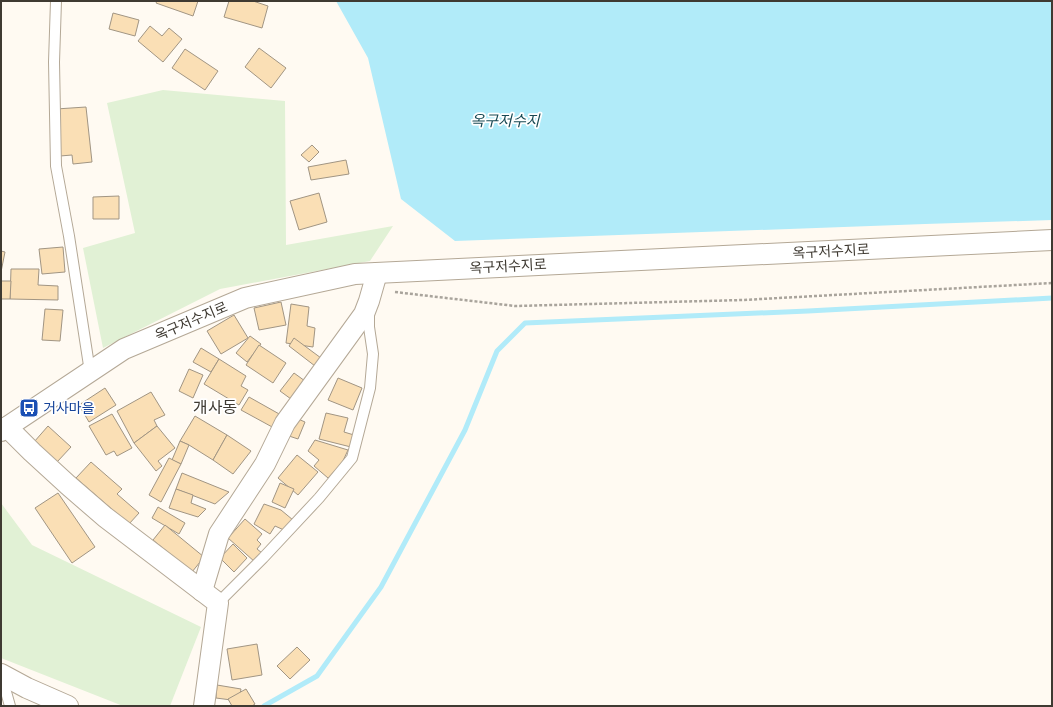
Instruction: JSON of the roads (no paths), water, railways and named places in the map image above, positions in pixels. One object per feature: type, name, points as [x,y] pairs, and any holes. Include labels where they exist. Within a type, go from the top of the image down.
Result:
[{"type":"street","name":"옥구저수지로","points":[[4,429],[124,349],[245,298],[355,274],[373,288],[1052,240]]},
{"type":"street","points":[[202,591],[219,534],[265,464],[285,423],[364,314],[373,288]]},
{"type":"street","points":[[4,429],[105,517],[218,603],[204,706]]},
{"type":"street","points":[[1,674],[27,688],[68,706]]},
{"type":"lane","points":[[56,1],[54,62],[56,166],[69,236],[90,372]]},
{"type":"lane","points":[[218,603],[314,504],[352,458],[370,388],[373,354],[369,327],[373,288]]},
{"type":"lane","points":[[1,674],[10,706]]},
{"type":"water","name":"옥구저수지","points":[[336,1],[1052,1],[1052,220],[455,241],[401,199],[368,58]]},
{"type":"waterway","points":[[264,706],[317,676],[381,587],[465,430],[497,351],[525,323],[808,311],[1052,298]]},
{"type":"place","name":"거사마을","points":[[29,408]]},
{"type":"district","name":"개사동","points":[[215,407]]}]
